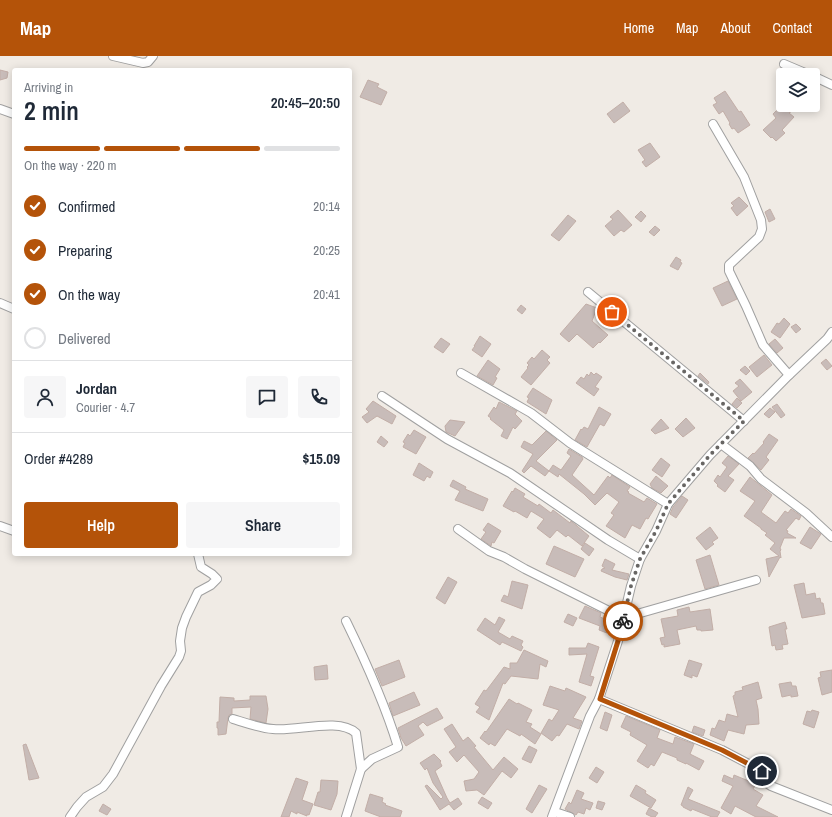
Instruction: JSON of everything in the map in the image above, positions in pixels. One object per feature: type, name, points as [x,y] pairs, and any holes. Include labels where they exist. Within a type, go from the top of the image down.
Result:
[{"type":"street","points":[[113,56],[143,63],[148,62],[153,56]]},
{"type":"street","points":[[784,64],[793,68]]},
{"type":"street","points":[[820,79],[832,84]]},
{"type":"street","points":[[0,109],[12,113]]},
{"type":"street","points":[[713,124],[744,177],[761,220],[762,229],[759,237],[729,266],[729,271],[763,345],[789,375]]},
{"type":"street","points":[[588,292],[744,421]]},
{"type":"street","points":[[0,303],[12,307]]},
{"type":"street","points":[[570,817],[554,814],[590,716],[600,699],[618,641],[631,586],[640,559],[656,531],[668,504],[710,455],[827,339],[832,332]]},
{"type":"street","points":[[461,374],[531,413],[570,442],[668,504]]},
{"type":"street","points":[[382,396],[447,440],[510,473],[608,540],[640,559]]},
{"type":"street","points":[[721,444],[750,466],[761,479],[806,513],[832,537]]},
{"type":"street","points":[[0,526],[12,530]]},
{"type":"street","points":[[458,529],[489,551],[504,557],[623,618],[756,580]]},
{"type":"street","points":[[70,817],[86,797],[103,787],[112,774],[161,686],[179,657],[181,651],[180,641],[182,628],[198,592],[211,585],[217,579],[201,567],[198,556]]},
{"type":"street","points":[[346,621],[394,732],[398,748],[372,759],[361,769]]},
{"type":"street","points":[[600,699],[722,750],[762,771],[768,784],[771,786],[832,810]]},
{"type":"street","points":[[233,720],[273,729],[341,726],[350,728],[356,733],[361,769],[346,817]]},
{"type":"building","points":[[0,70],[8,72],[7,78],[0,80]]},
{"type":"building","points":[[368,80],[379,84],[377,87],[387,92],[381,105],[360,97]]},
{"type":"building","points":[[725,91],[750,125],[738,133],[734,128],[732,129],[723,111],[719,114],[713,105],[717,103],[714,98]]},
{"type":"building","points":[[623,102],[630,111],[614,123],[607,114]]},
{"type":"building","points":[[776,111],[790,112],[789,113],[794,117],[782,130],[785,133],[776,141],[763,130],[776,118],[773,114]]},
{"type":"building","points":[[650,143],[660,157],[646,167],[642,162],[645,160],[638,150]]},
{"type":"building","points":[[739,197],[748,206],[737,216],[731,208],[734,206],[731,203]]},
{"type":"building","points":[[770,209],[775,219],[769,222],[765,212]]},
{"type":"building","points":[[618,210],[632,225],[624,232],[621,230],[614,236],[605,226],[613,219],[610,217]]},
{"type":"building","points":[[641,211],[646,216],[641,222],[635,217]]},
{"type":"building","points":[[568,215],[576,221],[559,241],[551,235]]},
{"type":"building","points":[[655,226],[660,230],[654,236],[649,232]]},
{"type":"building","points":[[676,257],[681,260],[680,262],[682,263],[678,270],[670,266]]},
{"type":"building","points":[[728,281],[737,299],[722,306],[713,288]]},
{"type":"building","points":[[586,304],[597,308],[592,321],[608,335],[593,348],[577,334],[569,342],[560,334]]},
{"type":"building","points":[[521,305],[526,309],[522,314],[517,310]]},
{"type":"building","points":[[784,318],[790,324],[780,338],[771,332],[777,323],[779,324]]},
{"type":"building","points":[[796,324],[801,329],[796,333],[791,327]]},
{"type":"building","points":[[480,336],[491,344],[482,357],[472,350]]},
{"type":"building","points":[[441,338],[450,344],[443,353],[434,347]]},
{"type":"building","points":[[775,339],[783,348],[777,353],[769,344]]},
{"type":"building","points":[[542,350],[550,357],[547,360],[550,363],[531,385],[521,377],[528,368],[527,367],[529,365],[527,363],[532,357],[534,359]]},
{"type":"building","points":[[764,355],[772,365],[757,377],[749,367]]},
{"type":"building","points":[[826,359],[832,366],[827,370],[821,363]]},
{"type":"building","points":[[488,360],[500,369],[495,377],[497,378],[493,385],[477,376]]},
{"type":"building","points":[[745,366],[750,371],[746,375],[740,370]]},
{"type":"building","points":[[591,372],[594,375],[596,373],[602,377],[595,387],[599,389],[594,396],[576,383],[581,377],[584,379],[587,374],[589,376]]},
{"type":"building","points":[[700,373],[709,382],[708,384],[698,376]]},
{"type":"building","points":[[740,379],[752,392],[741,401],[733,391],[739,386],[735,383]]},
{"type":"building","points":[[533,388],[552,400],[546,414],[527,402],[529,398],[527,397]]},
{"type":"building","points":[[737,398],[742,403],[737,408],[732,404]]},
{"type":"building","points":[[373,401],[396,416],[392,424],[377,416],[367,423],[362,417],[369,412],[366,409]]},
{"type":"building","points":[[499,402],[517,411],[515,414],[522,421],[515,429],[513,427],[507,439],[501,436],[504,430],[488,416],[494,407],[496,409]]},
{"type":"building","points":[[777,404],[785,415],[781,418],[772,407]]},
{"type":"building","points":[[599,407],[611,414],[604,426],[600,424],[587,447],[575,440],[581,429],[582,430],[584,427],[588,429]]},
{"type":"building","points":[[770,408],[775,412],[769,418],[764,414]]},
{"type":"building","points":[[686,418],[695,428],[683,437],[675,429]]},
{"type":"building","points":[[661,419],[669,428],[655,434],[651,430]]},
{"type":"building","points":[[450,420],[465,422],[455,436],[446,432],[445,426]]},
{"type":"building","points":[[414,430],[426,437],[416,454],[403,447],[405,443],[403,442],[408,434],[410,436]]},
{"type":"building","points":[[546,431],[557,440],[536,461],[549,471],[545,476],[531,466],[524,473],[522,471],[533,454],[521,447],[524,441],[532,445]]},
{"type":"building","points":[[769,434],[778,440],[766,457],[769,460],[761,470],[748,458],[764,443],[763,442]]},
{"type":"building","points":[[381,436],[388,442],[384,447],[377,442]]},
{"type":"building","points":[[569,449],[583,459],[572,475],[594,495],[608,476],[610,478],[612,475],[630,487],[627,491],[629,492],[628,493],[644,502],[647,498],[657,504],[648,519],[646,518],[640,529],[632,525],[625,538],[606,526],[614,515],[611,513],[619,502],[607,493],[595,505],[559,474],[558,477],[549,471],[553,465],[561,470],[571,456],[567,453]]},
{"type":"building","points":[[728,456],[739,464],[728,476],[734,480],[725,492],[717,486],[718,485],[714,481],[718,475],[720,477],[727,467],[722,463]]},
{"type":"building","points":[[661,458],[670,465],[662,477],[652,470]]},
{"type":"building","points":[[419,463],[433,472],[430,478],[427,476],[424,481],[413,475]]},
{"type":"building","points":[[656,476],[668,486],[661,493],[652,488],[650,484]]},
{"type":"building","points":[[750,477],[772,495],[761,512],[776,523],[785,511],[788,513],[791,509],[801,516],[799,520],[796,518],[786,530],[788,531],[787,533],[796,538],[784,538],[780,548],[781,558],[780,557],[769,577],[766,559],[779,556],[770,549],[775,543],[765,535],[767,533],[744,516],[755,501],[740,491]]},
{"type":"building","points":[[453,480],[466,487],[465,489],[488,499],[483,511],[455,500],[460,491],[450,486]]},
{"type":"building","points":[[515,488],[525,494],[523,497],[538,506],[539,504],[551,513],[553,510],[570,523],[571,521],[589,536],[582,546],[568,535],[566,537],[557,530],[550,538],[537,528],[544,519],[531,511],[527,518],[503,506]]},
{"type":"building","points":[[682,496],[688,500],[676,518],[670,514],[673,507]]},
{"type":"building","points":[[488,523],[501,531],[494,543],[492,542],[491,546],[481,539],[486,532],[483,530]]},
{"type":"building","points":[[710,527],[718,538],[712,542],[714,544],[706,550],[696,538]]},
{"type":"building","points":[[810,527],[821,534],[811,549],[800,543]]},
{"type":"building","points":[[585,543],[594,549],[589,556],[581,549]]},
{"type":"building","points":[[554,546],[584,559],[575,577],[546,564]]},
{"type":"building","points":[[710,555],[719,585],[705,589],[696,560]]},
{"type":"building","points":[[605,559],[615,564],[612,570],[629,574],[627,580],[601,571],[605,568],[602,566]]},
{"type":"building","points":[[448,577],[457,582],[445,604],[436,598]]},
{"type":"building","points":[[512,581],[528,585],[522,609],[501,601],[504,595],[508,597]]},
{"type":"building","points":[[804,583],[806,595],[815,593],[816,599],[820,598],[821,603],[823,603],[825,614],[802,618],[794,585]]},
{"type":"building","points":[[585,606],[601,613],[600,617],[612,622],[607,633],[599,630],[600,626],[579,618]]},
{"type":"building","points":[[689,607],[690,612],[710,609],[713,630],[701,631],[697,630],[696,626],[677,630],[680,644],[664,647],[664,644],[662,645],[660,638],[665,637],[661,619],[678,616],[677,610]]},
{"type":"building","points":[[568,614],[577,618],[573,626],[564,622]]},
{"type":"building","points":[[499,617],[505,620],[498,632],[510,639],[512,636],[523,641],[521,651],[502,642],[500,645],[477,630],[485,618],[495,625]]},
{"type":"building","points":[[785,622],[788,644],[782,645],[783,649],[776,650],[775,645],[772,646],[769,627]]},
{"type":"building","points":[[588,643],[599,647],[590,676],[594,677],[591,686],[579,682],[587,654],[569,655],[569,648],[586,648]]},
{"type":"building","points":[[524,650],[548,661],[546,667],[540,664],[538,679],[511,676],[505,684],[503,683],[489,720],[476,712],[480,707],[475,704],[484,690],[486,691],[504,667],[510,669],[510,663],[517,663]]},
{"type":"building","points":[[399,660],[405,677],[382,686],[375,669]]},
{"type":"building","points":[[689,660],[702,664],[697,677],[692,675],[692,678],[684,675]]},
{"type":"building","points":[[327,665],[328,679],[315,680],[314,667]]},
{"type":"building","points":[[832,670],[832,692],[822,695],[818,678],[821,677],[820,672]]},
{"type":"building","points":[[758,682],[762,698],[756,700],[759,724],[746,725],[744,734],[728,730],[724,741],[710,735],[712,728],[715,729],[719,720],[725,722],[727,714],[738,717],[733,696],[735,695],[735,692],[743,690],[742,687]]},
{"type":"building","points":[[791,682],[792,686],[796,686],[798,696],[791,697],[791,695],[782,697],[779,684]]},
{"type":"building","points":[[550,686],[565,691],[566,688],[586,697],[573,718],[582,721],[579,729],[567,724],[559,736],[557,735],[552,741],[541,733],[549,719],[552,721],[559,710],[543,705]]},
{"type":"building","points":[[414,692],[420,705],[393,716],[389,703]]},
{"type":"building","points":[[250,696],[266,696],[268,709],[266,723],[250,719],[251,707],[232,708],[232,714],[229,715],[228,718],[226,734],[218,735],[217,722],[219,722],[220,697],[234,698],[234,701],[250,700]]},
{"type":"building","points":[[509,699],[532,710],[526,722],[532,724],[530,727],[541,734],[535,744],[521,734],[520,736],[507,729],[495,746],[490,743],[489,745],[480,738],[485,731],[486,732]]},
{"type":"building","points":[[437,708],[443,718],[427,726],[423,722],[418,726],[424,735],[406,746],[401,738],[398,728]]},
{"type":"building","points":[[812,710],[819,712],[814,728],[803,724],[807,711],[811,712]]},
{"type":"building","points":[[605,712],[612,715],[607,731],[600,728]]},
{"type":"building","points":[[626,716],[660,730],[657,738],[673,744],[675,737],[694,744],[690,754],[704,761],[699,770],[662,752],[654,766],[651,764],[648,768],[637,761],[647,745],[630,735],[631,732],[621,727]]},
{"type":"building","points":[[452,724],[463,741],[468,737],[476,746],[474,747],[493,770],[504,757],[518,769],[511,778],[502,771],[484,795],[477,790],[466,791],[464,781],[474,779],[479,772],[464,755],[457,762],[449,752],[456,747],[444,729]]},
{"type":"building","points":[[694,726],[705,730],[703,736],[692,732]]},
{"type":"building","points":[[26,744],[39,778],[29,780],[23,745]]},
{"type":"building","points":[[529,746],[537,750],[531,763],[522,759]]},
{"type":"building","points":[[434,754],[441,761],[442,766],[435,771],[447,798],[450,803],[458,798],[462,804],[454,810],[449,804],[440,810],[425,786],[427,785],[441,799],[443,797],[433,783],[427,768],[425,770],[420,763]]},
{"type":"building","points":[[596,767],[604,772],[597,783],[589,778]]},
{"type":"building","points":[[724,775],[733,779],[734,775],[756,784],[753,789],[763,795],[756,806],[778,817],[756,817],[735,806],[731,814],[721,808],[733,786],[722,781]]},
{"type":"building","points":[[296,778],[308,782],[302,800],[313,804],[309,815],[307,814],[307,816],[297,812],[297,814],[291,811],[289,817],[281,817]]},
{"type":"building","points":[[321,780],[338,781],[337,794],[331,810],[314,805],[318,792],[320,792]]},
{"type":"building","points":[[539,785],[547,789],[532,813],[526,809]]},
{"type":"building","points":[[636,785],[656,800],[651,808],[630,796]]},
{"type":"building","points":[[688,787],[693,790],[688,799],[720,812],[717,817],[712,817],[692,809],[691,811],[681,805]]},
{"type":"building","points":[[577,790],[584,793],[581,799],[593,803],[590,810],[586,808],[584,814],[578,812],[576,815],[565,809],[569,802],[571,804]]},
{"type":"building","points":[[370,794],[383,798],[382,802],[386,804],[385,805],[402,811],[400,817],[381,817],[365,811]]},
{"type":"building","points":[[482,797],[492,803],[488,809],[478,803]]},
{"type":"building","points":[[598,801],[605,803],[602,810],[596,808]]},
{"type":"building","points":[[103,804],[111,809],[107,815],[99,811]]},
{"type":"building","points":[[649,808],[658,813],[655,817],[646,814]]},
{"type":"way so far","points":[[612,312],[744,421],[710,455],[668,504],[656,531],[640,559],[631,586],[623,621]]},
{"type":"route","points":[[623,621],[600,699],[722,750],[762,771]]}]
